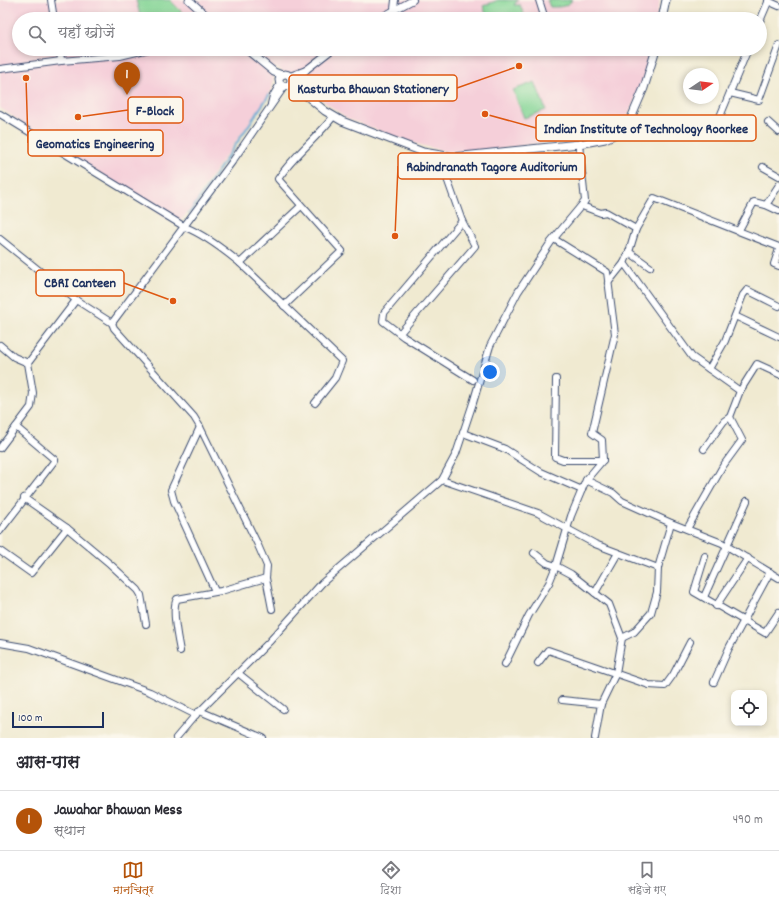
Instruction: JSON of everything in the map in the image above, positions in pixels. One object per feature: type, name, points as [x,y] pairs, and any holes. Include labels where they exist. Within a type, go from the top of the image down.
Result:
[{"type":"street","points":[[51,0],[53,12]]},
{"type":"street","points":[[189,0],[200,10]]},
{"type":"street","points":[[394,9],[395,0]]},
{"type":"street","points":[[389,12],[413,0]]},
{"type":"street","points":[[539,0],[543,12]]},
{"type":"street","points":[[663,12],[666,0]]},
{"type":"street","points":[[764,12],[769,1],[779,6]]},
{"type":"street","points":[[730,93],[759,100],[779,45]]},
{"type":"street","points":[[61,56],[61,61]]},
{"type":"street","points":[[0,69],[61,61],[120,56]]},
{"type":"street","points":[[255,56],[333,117],[423,152],[439,156],[453,157],[579,144],[605,139],[620,132],[629,123],[644,88],[654,56]]},
{"type":"street","points":[[112,323],[232,162],[271,104],[276,100],[285,81],[306,70],[325,56]]},
{"type":"street","points":[[716,126],[745,56]]},
{"type":"street","points":[[0,114],[185,227],[224,249],[240,263],[342,361],[335,378],[315,402]]},
{"type":"street","points":[[284,306],[342,252],[278,179],[285,167],[322,131],[333,117]]},
{"type":"street","points":[[768,122],[779,132]]},
{"type":"street","points":[[176,738],[322,583],[442,480],[456,454],[490,346],[518,292],[554,239],[586,201],[579,144]]},
{"type":"street","points":[[400,333],[475,246],[462,221],[462,217],[439,156]]},
{"type":"street","points":[[763,167],[779,176]]},
{"type":"street","points":[[766,205],[779,185]]},
{"type":"street","points":[[608,283],[624,263],[636,229],[654,198],[687,212],[739,230],[779,248],[774,264],[779,266]]},
{"type":"street","points":[[739,230],[754,202],[766,205],[779,211]]},
{"type":"street","points":[[240,263],[301,206]]},
{"type":"street","points":[[582,206],[601,213],[606,212],[636,229]]},
{"type":"street","points":[[462,221],[384,313],[383,321],[404,337],[473,380]]},
{"type":"street","points":[[0,239],[76,300],[112,323],[114,328],[194,417],[267,566],[266,578],[272,609]]},
{"type":"street","points":[[505,664],[529,615],[549,583],[556,566],[567,529],[586,480],[603,460],[602,440],[592,433],[615,334],[607,272],[554,239]]},
{"type":"street","points":[[629,252],[650,267]]},
{"type":"street","points":[[624,263],[692,357],[740,391]]},
{"type":"street","points":[[709,369],[725,341],[743,295],[747,290],[779,306]]},
{"type":"street","points":[[1,446],[30,407],[33,393],[28,363],[76,300]]},
{"type":"street","points":[[735,316],[779,337]]},
{"type":"street","points":[[0,345],[14,357],[28,363]]},
{"type":"street","points":[[704,449],[719,427],[730,417],[740,391],[757,364],[779,374]]},
{"type":"street","points":[[556,379],[555,457],[563,460],[603,460]]},
{"type":"street","points":[[687,528],[723,466],[742,440],[730,417]]},
{"type":"street","points":[[0,531],[54,460],[16,427]]},
{"type":"street","points":[[200,427],[171,490],[174,501],[215,591]]},
{"type":"street","points":[[463,432],[505,450],[541,472],[582,490]]},
{"type":"street","points":[[442,480],[538,513],[595,544],[658,568]]},
{"type":"street","points":[[586,480],[613,493],[622,501],[728,546],[779,578]]},
{"type":"street","points":[[24,498],[66,528],[110,564],[138,590],[141,595],[146,624]]},
{"type":"street","points":[[704,597],[747,501]]},
{"type":"street","points":[[622,638],[634,632],[651,613],[657,592],[658,568],[671,523]]},
{"type":"street","points":[[0,551],[31,573],[66,528]]},
{"type":"street","points":[[534,553],[548,563],[570,574],[609,604],[622,638],[616,673],[602,704],[595,738]]},
{"type":"street","points":[[595,593],[618,553]]},
{"type":"street","points":[[705,556],[694,592],[765,633],[779,612]]},
{"type":"street","points":[[716,606],[748,558]]},
{"type":"street","points":[[714,682],[729,648],[770,572]]},
{"type":"street","points":[[180,651],[175,602],[177,599],[215,591],[221,592],[266,578]]},
{"type":"street","points":[[538,664],[548,650],[649,684],[665,686],[673,675],[690,642]]},
{"type":"street","points":[[0,643],[29,648],[150,692],[198,713],[263,738]]},
{"type":"street","points":[[238,673],[283,709]]},
{"type":"street","points":[[562,700],[602,704]]},
{"type":"shaded area","points":[[0,0],[660,0],[657,12],[12,12],[12,56],[650,56],[649,65],[626,121],[610,133],[493,150],[446,152],[403,140],[348,119],[275,66],[272,90],[201,191],[196,203],[177,225],[0,108]]},
{"type":"green space","points":[[136,0],[170,0],[182,12],[139,12]]},
{"type":"green space","points":[[498,0],[518,0],[514,5],[520,5],[523,12],[485,12],[483,6]]},
{"type":"green space","points":[[547,0],[572,0],[565,6],[550,7]]},
{"type":"green space","points":[[535,82],[546,110],[524,118],[513,90]]},
{"type":"waterway","points":[[189,214],[269,95]]},
{"type":"place","name":"Kasturba Bhawan Stationery","points":[[519,66]]},
{"type":"place","name":"Geomatics Engineering","points":[[26,78]]},
{"type":"place","name":"Jawahar Bhawan Mess","points":[[127,95]]},
{"type":"place","name":"Indian Institute of Technology Roorkee","points":[[485,114]]},
{"type":"place","name":"F-Block","points":[[78,117]]},
{"type":"place","name":"Rabindranath Tagore Auditorium","points":[[395,236]]},
{"type":"place","name":"CBRI Canteen","points":[[173,301]]}]
